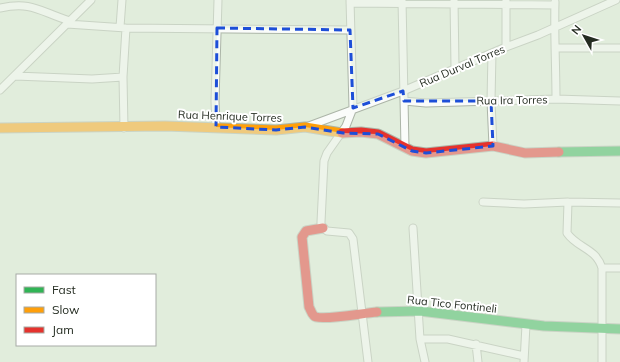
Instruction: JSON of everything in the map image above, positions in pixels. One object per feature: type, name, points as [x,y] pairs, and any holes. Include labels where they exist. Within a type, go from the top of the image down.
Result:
[{"type":"street","points":[[0,90],[91,0]]},
{"type":"street","points":[[122,0],[124,128]]},
{"type":"street","points":[[216,127],[215,101],[218,0]]},
{"type":"street","name":"Rua Durval Torres","points":[[305,127],[353,108],[403,91],[455,68],[553,29],[616,0]]},
{"type":"street","points":[[402,1],[405,148]]},
{"type":"street","points":[[454,1],[455,68]]},
{"type":"street","points":[[368,362],[363,312],[352,236],[340,232],[327,231],[323,228],[320,214],[324,161],[327,153],[350,120],[353,108],[350,2],[555,2],[553,29],[556,48],[556,99]]},
{"type":"street","points":[[506,2],[506,47]]},
{"type":"street","points":[[0,8],[18,5],[33,6],[68,22],[123,28],[350,30]]},
{"type":"street","points":[[556,48],[620,48]]},
{"type":"street","points":[[492,53],[492,146]]},
{"type":"street","points":[[15,76],[92,79],[123,77]]},
{"type":"street","name":"Rua Ira Torres","points":[[404,101],[426,103],[556,99],[620,101]]},
{"type":"street","name":"Rua Henrique Torres","points":[[0,128],[216,127],[276,130],[305,127],[342,133],[360,132],[378,134],[412,151],[426,153],[492,146],[525,152],[620,151]]},
{"type":"street","points":[[483,202],[524,204],[568,202],[620,203]]},
{"type":"street","points":[[568,202],[567,233],[572,239],[595,254],[602,268],[602,362]]},
{"type":"street","name":"Rua Tico Fontineli","points":[[323,228],[306,231],[302,237],[311,312],[316,317],[363,312],[418,311],[526,325],[603,329],[620,328]]},
{"type":"street","points":[[413,228],[420,339],[425,362]]},
{"type":"street","points":[[602,268],[620,268]]},
{"type":"street","points":[[420,339],[448,339],[476,344],[524,359],[526,325]]},
{"type":"street","points":[[476,344],[478,362]]},
{"type":"highlighted area","points":[[217,28],[350,30],[353,108],[403,91],[404,101],[491,101],[493,146],[426,153],[412,151],[378,134],[343,133],[305,127],[276,130],[216,127]]},
{"type":"traffic: fast","points":[[559,152],[620,151]]},
{"type":"traffic: fast","points":[[377,312],[420,311],[544,326],[620,329]]},
{"type":"traffic: slow","points":[[0,128],[165,126],[276,130],[305,127],[342,133]]},
{"type":"traffic: jam","points":[[342,133],[361,132],[378,134],[412,151],[426,153],[493,146],[525,153],[559,152]]},
{"type":"traffic: jam","points":[[323,228],[306,231],[302,237],[309,307],[313,314],[316,317],[329,318],[377,312]]}]
